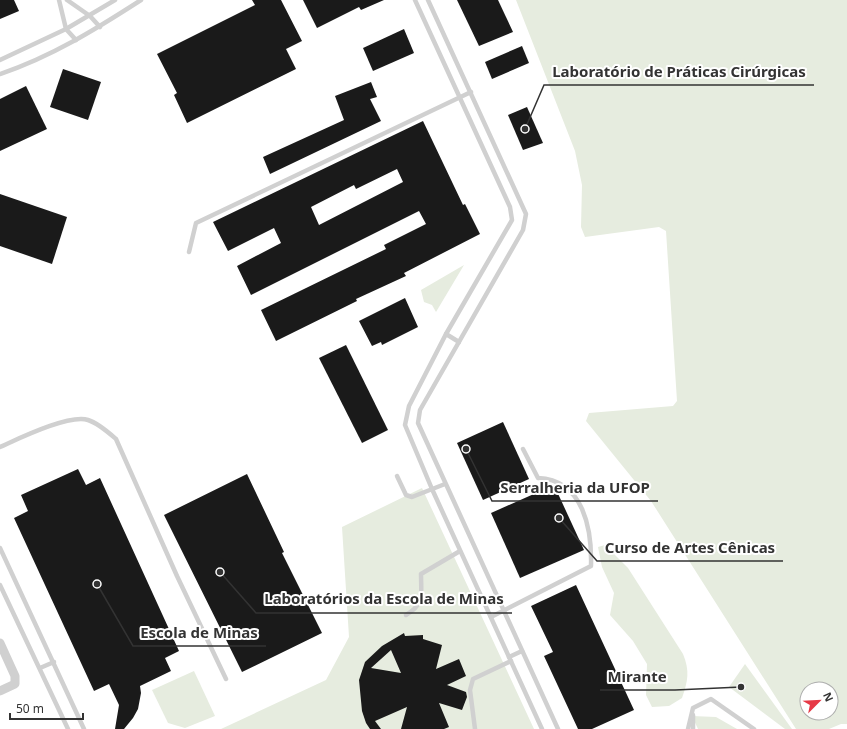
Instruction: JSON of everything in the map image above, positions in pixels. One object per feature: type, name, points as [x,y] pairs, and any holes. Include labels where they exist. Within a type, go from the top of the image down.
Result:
[{"type":"street","points":[[0,643],[15,676],[15,684],[0,691]]},
{"type":"lane","points":[[60,0],[66,29],[76,40]]},
{"type":"lane","points":[[67,0],[90,16],[100,27]]},
{"type":"lane","points":[[0,60],[66,29],[116,0]]},
{"type":"lane","points":[[0,74],[23,66],[76,40],[100,27],[141,0]]},
{"type":"lane","points":[[415,0],[510,206],[512,220],[446,334],[409,406],[405,425],[432,489],[542,729]]},
{"type":"lane","points":[[428,0],[526,214],[523,230],[420,410],[418,424],[558,729]]},
{"type":"lane","points":[[189,252],[196,223],[470,92]]},
{"type":"lane","points":[[446,334],[459,342]]},
{"type":"lane","points":[[0,447],[30,433],[73,419],[88,419],[103,428],[116,439],[177,576],[226,679]]},
{"type":"lane","points":[[491,617],[591,566],[591,542],[585,517],[579,502],[569,490],[552,478],[538,478],[523,449]]},
{"type":"lane","points":[[397,476],[406,495],[412,497],[445,484]]},
{"type":"lane","points":[[0,548],[1,555],[54,662],[84,729]]},
{"type":"lane","points":[[406,615],[415,610],[421,601],[420,574],[460,551]]},
{"type":"lane","points":[[0,585],[68,729]]},
{"type":"lane","points":[[475,729],[470,690],[473,679],[522,651]]},
{"type":"lane","points":[[40,668],[54,662]]},
{"type":"lane","points":[[693,708],[711,699],[754,729]]},
{"type":"lane","points":[[688,729],[693,708]]},
{"type":"lane","points":[[693,708],[693,729]]},
{"type":"shaded area","points":[[516,0],[847,0],[847,724],[841,724],[829,729],[796,729],[651,501],[586,421],[589,413],[673,406],[677,401],[666,231],[659,227],[585,237],[581,227],[582,185],[575,151]]},
{"type":"shaded area","points":[[464,265],[436,312],[432,305],[424,302],[421,290]]},
{"type":"shaded area","points":[[422,488],[534,729],[221,729],[326,680],[349,637],[342,527]]},
{"type":"shaded area","points":[[605,545],[628,568],[683,654],[687,666],[686,686],[682,698],[669,706],[652,707],[646,695],[647,664],[633,641],[610,615],[614,593],[602,567],[598,547]]},
{"type":"shaded area","points":[[745,664],[792,729],[785,729],[729,687]]},
{"type":"shaded area","points":[[194,671],[215,716],[185,728],[168,723],[152,690]]},
{"type":"shaded area","points":[[692,716],[716,717],[737,729],[698,729]]},
{"type":"building","points":[[0,0],[14,0],[19,11],[0,19]]},
{"type":"building","points":[[252,0],[281,0],[302,41],[286,49],[296,69],[187,123],[174,95],[177,93],[157,54],[255,5]]},
{"type":"building","points":[[303,0],[384,0],[361,10],[359,7],[317,28]]},
{"type":"building","points":[[457,0],[498,0],[513,32],[479,46]]},
{"type":"building","points":[[404,29],[414,53],[373,71],[363,48]]},
{"type":"building","points":[[522,46],[529,63],[492,79],[485,62]]},
{"type":"building","points":[[63,69],[101,82],[88,120],[50,107]]},
{"type":"building","points":[[371,82],[377,97],[370,99],[381,121],[270,174],[263,157],[344,120],[335,96]]},
{"type":"building","points":[[26,86],[47,129],[0,151],[0,99]]},
{"type":"building","points":[[527,107],[543,143],[523,150],[508,115]]},
{"type":"building","points":[[423,121],[463,205],[465,204],[480,234],[404,273],[406,276],[356,299],[357,301],[276,341],[261,310],[386,249],[384,245],[426,224],[419,211],[251,295],[237,266],[281,243],[274,228],[228,251],[213,222]],"holes":[[[397,169],[403,182],[319,225],[311,207],[354,185],[356,189]]]},
{"type":"building","points":[[0,194],[67,217],[52,264],[0,246]]},
{"type":"building","points":[[405,298],[418,327],[382,345],[381,342],[372,346],[359,321]]},
{"type":"building","points":[[346,345],[388,430],[362,443],[319,358]]},
{"type":"building","points":[[503,422],[529,479],[483,500],[457,443]]},
{"type":"building","points":[[78,469],[86,485],[100,478],[179,651],[165,658],[171,671],[140,686],[141,693],[138,709],[124,729],[115,729],[119,705],[109,684],[94,691],[14,518],[28,511],[21,495]]},
{"type":"building","points":[[247,474],[284,552],[282,553],[322,633],[242,672],[164,515]]},
{"type":"building","points":[[554,485],[584,550],[520,578],[491,513]]},
{"type":"building","points":[[576,585],[634,710],[592,729],[578,729],[544,656],[553,652],[531,606]]},
{"type":"building","points":[[404,633],[405,636],[423,635],[423,639],[442,645],[436,669],[459,659],[466,676],[447,685],[466,692],[467,697],[462,710],[439,703],[449,727],[444,729],[401,729],[407,707],[375,721],[381,729],[370,729],[366,723],[362,711],[359,680],[365,662],[382,646]],"holes":[[[391,650],[401,673],[371,668]]]},
{"type":"place","name":"Laboratório de Práticas Cirúrgicas","points":[[525,129]]},
{"type":"place","name":"Serralheria da UFOP","points":[[466,449]]},
{"type":"place","name":"Curso de Artes Cênicas","points":[[559,518]]},
{"type":"place","name":"Laboratórios da Escola de Minas","points":[[220,572]]},
{"type":"place","name":"Escola de Minas","points":[[97,584]]},
{"type":"place","name":"Mirante","points":[[741,687]]}]
